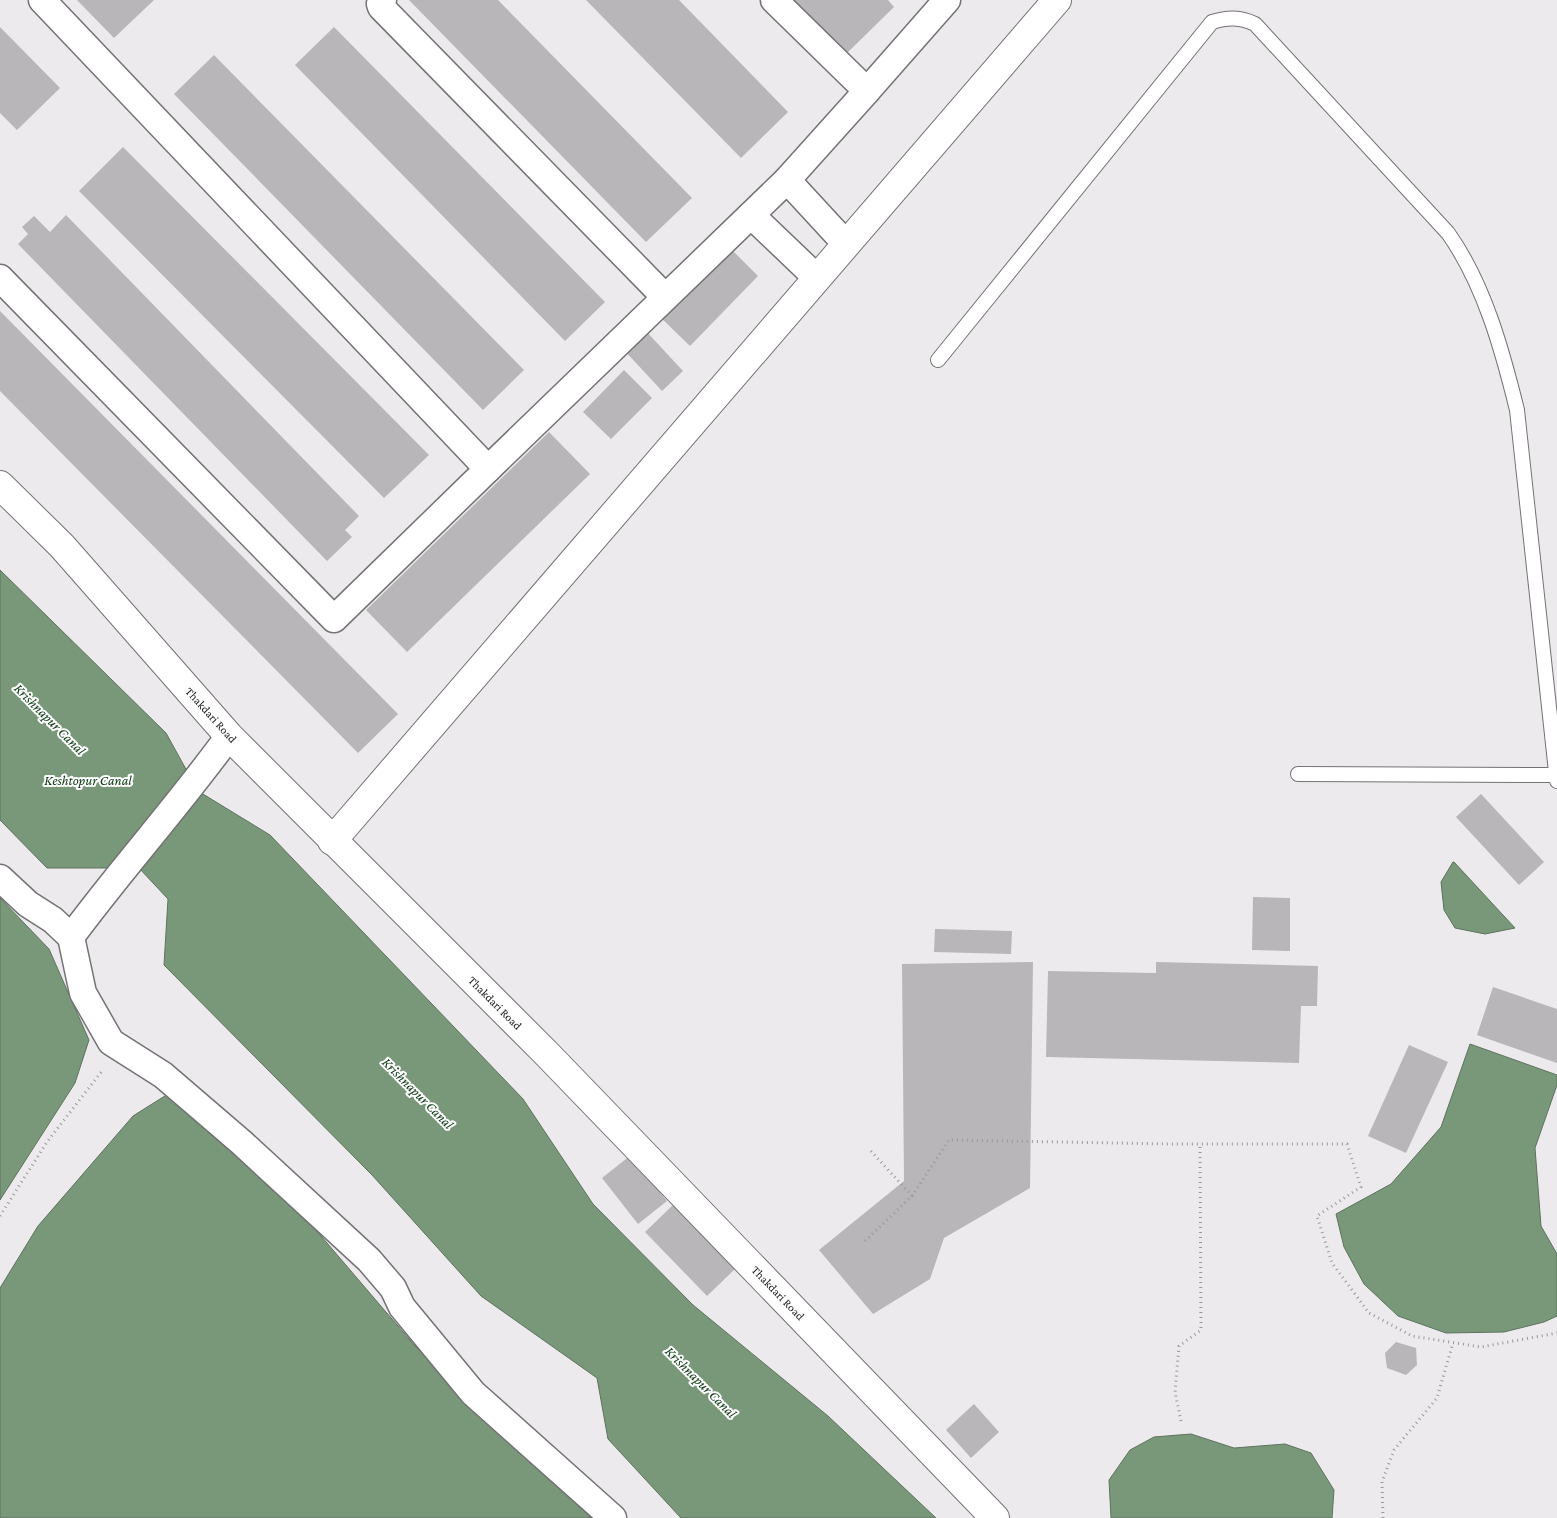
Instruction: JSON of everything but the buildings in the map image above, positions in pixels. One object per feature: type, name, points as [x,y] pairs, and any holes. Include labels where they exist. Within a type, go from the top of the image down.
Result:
[{"type":"street","points":[[42,0],[488,469]]},
{"type":"street","points":[[383,0],[380,4],[381,7],[665,297]]},
{"type":"street","points":[[774,0],[867,91]]},
{"type":"street","points":[[0,278],[334,619],[787,180],[947,0]]},
{"type":"street","points":[[332,841],[1057,0]]},
{"type":"street","points":[[787,180],[846,244]]},
{"type":"street","points":[[751,215],[817,278]]},
{"type":"street","name":"Thakdari Road","points":[[0,485],[62,546],[229,736],[547,1054],[995,1518]]},
{"type":"street","points":[[71,937],[107,888],[202,774],[229,736]]},
{"type":"street","points":[[0,878],[28,904],[53,920],[71,937],[83,993],[112,1042],[121,1050],[163,1075],[241,1142],[369,1260],[393,1288],[402,1307],[473,1393],[613,1518]]},
{"type":"lane","points":[[938,360],[1212,22],[1225,18],[1242,18],[1256,24],[1448,233],[1462,252],[1480,291],[1510,380],[1517,410],[1557,781]]},
{"type":"lane","points":[[1298,774],[1556,775]]},
{"type":"path","points":[[0,1216],[47,1142],[121,1050]]},
{"type":"path","points":[[865,1241],[912,1196],[949,1140],[1347,1144],[1361,1188],[1317,1216],[1332,1264],[1369,1313],[1412,1336],[1481,1347],[1557,1333]]},
{"type":"path","points":[[1181,1421],[1175,1392],[1180,1346],[1201,1330],[1200,1144]]},
{"type":"path","points":[[870,1150],[912,1196]]},
{"type":"path","points":[[1383,1518],[1382,1482],[1394,1450],[1437,1398],[1454,1343]]},
{"type":"water","name":"Keshtopur Canal","points":[[0,570],[166,733],[198,791],[270,835],[523,1099],[593,1204],[693,1305],[828,1416],[936,1518],[681,1518],[608,1439],[597,1378],[481,1296],[372,1175],[164,965],[168,899],[139,868],[47,868],[0,820]]},
{"type":"water","points":[[1453,862],[1515,928],[1485,934],[1455,928],[1444,910],[1441,882]]},
{"type":"water","points":[[0,898],[49,949],[89,1040],[75,1083],[0,1200]]},
{"type":"water","points":[[1470,1044],[1557,1075],[1557,1085],[1535,1148],[1541,1226],[1557,1254],[1557,1316],[1544,1322],[1504,1332],[1446,1333],[1398,1316],[1364,1284],[1344,1247],[1336,1214],[1391,1184],[1441,1127]]},
{"type":"water","points":[[168,1094],[280,1188],[415,1346],[591,1518],[0,1518],[0,1288],[38,1226],[133,1116]]},
{"type":"water","points":[[1191,1434],[1234,1448],[1285,1444],[1311,1453],[1334,1490],[1332,1518],[1111,1518],[1109,1480],[1130,1450],[1154,1437]]},
{"type":"water label","name":"Krishnapur Canal","points":[[50,719]]},
{"type":"water label","name":"Krishnapur Canal","points":[[418,1093]]},
{"type":"water label","name":"Krishnapur Canal","points":[[701,1382]]}]
